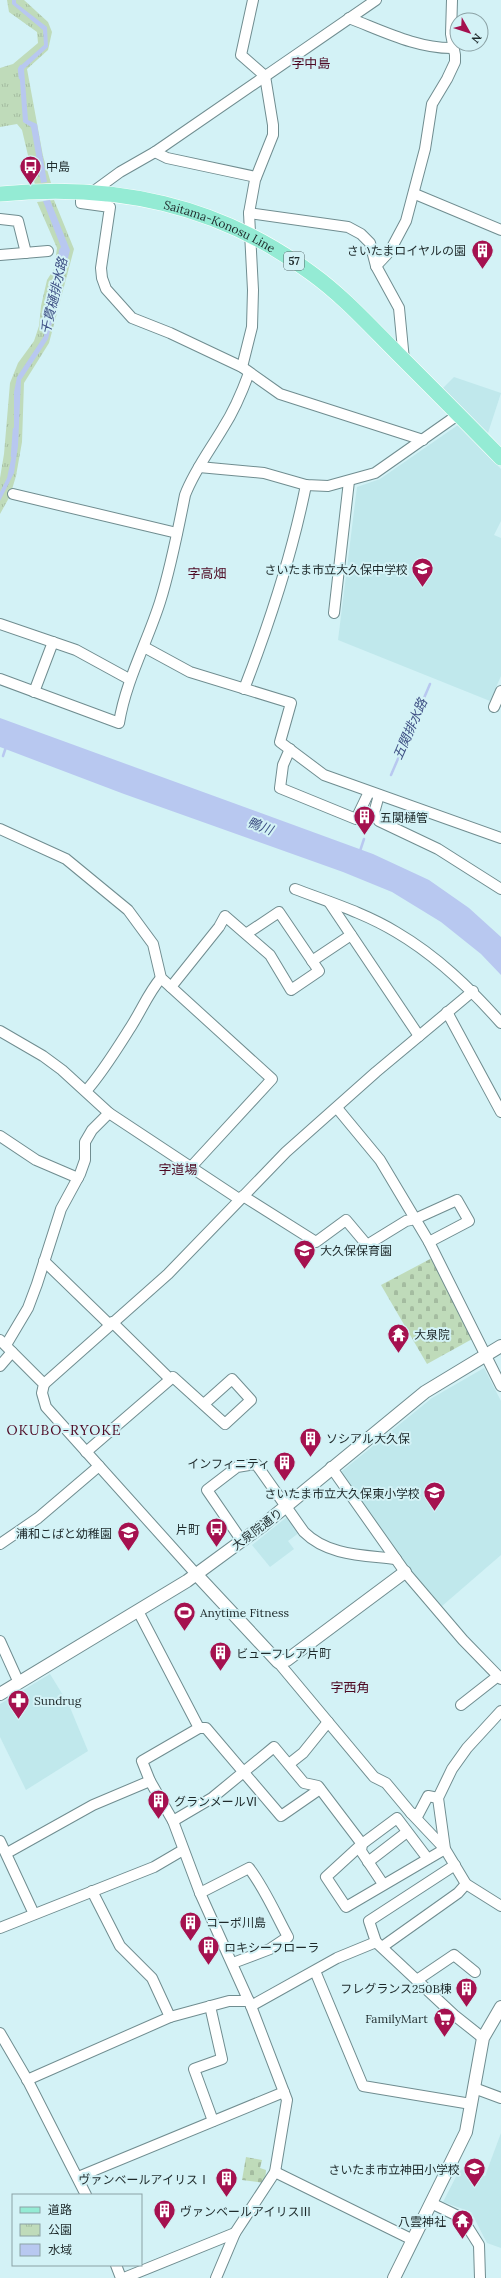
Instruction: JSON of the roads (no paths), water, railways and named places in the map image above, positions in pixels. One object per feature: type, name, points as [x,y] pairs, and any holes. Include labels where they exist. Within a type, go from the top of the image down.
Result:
[{"type":"main road","name":"Saitama-Konosu Line","points":[[0,194],[35,191],[88,191],[162,202],[185,208],[251,235],[291,258],[335,292],[501,458]]},
{"type":"street","points":[[0,679],[119,723],[123,699],[129,679],[144,647],[160,602],[185,494],[240,397],[252,327],[253,290],[249,213],[256,178],[273,135],[273,125],[265,76],[241,55],[253,0]]},
{"type":"street","points":[[376,0],[155,152],[88,191],[81,203],[110,208],[101,268],[106,289],[132,318],[170,333],[245,370],[280,394],[423,440]]},
{"type":"street","points":[[452,0],[452,12]]},
{"type":"street","points":[[349,18],[410,41],[440,49],[449,48]]},
{"type":"street","points":[[376,266],[390,251],[406,222],[425,149],[430,110],[452,70],[456,55],[455,52]]},
{"type":"street","points":[[155,152],[167,158],[256,178]]},
{"type":"street","points":[[414,194],[501,230]]},
{"type":"street","points":[[249,213],[348,227],[361,234],[370,243],[376,266],[399,308],[404,360]]},
{"type":"street","points":[[0,219],[18,221],[26,253]]},
{"type":"street","points":[[0,255],[48,251]]},
{"type":"street","points":[[199,467],[264,473],[306,484],[328,486],[375,473],[387,466],[458,414]]},
{"type":"street","points":[[334,613],[349,481]]},
{"type":"street","points":[[244,689],[274,610],[298,527],[306,484]]},
{"type":"street","points":[[13,494],[177,533]]},
{"type":"street","points":[[0,624],[76,650],[129,679]]},
{"type":"street","points":[[34,692],[53,642]]},
{"type":"street","points":[[144,647],[190,672],[291,703],[280,742],[324,775],[374,794],[474,826],[501,838]]},
{"type":"street","points":[[494,707],[501,691]]},
{"type":"street","points":[[290,749],[283,765],[280,788],[356,819],[374,794]]},
{"type":"street","points":[[374,794],[374,813],[379,821],[438,849],[501,889]]},
{"type":"street","points":[[0,829],[66,859],[124,906],[140,923],[153,944],[161,978],[272,1079],[192,1168]]},
{"type":"street","points":[[295,889],[356,912],[395,931],[446,967],[473,991],[501,1023]]},
{"type":"street","points":[[329,902],[419,1036]]},
{"type":"street","points":[[171,987],[225,916],[270,955],[291,990],[319,971],[278,912],[246,934]]},
{"type":"street","points":[[312,961],[351,935]]},
{"type":"street","points":[[86,1091],[95,1081],[132,1024],[152,988],[161,978]]},
{"type":"street","points":[[473,991],[376,1072],[286,1152],[168,1274],[110,1323],[44,1384],[42,1392],[46,1407],[196,1574],[278,1662],[374,1777],[386,1783],[411,1813],[445,1849],[466,1884],[501,1906]]},
{"type":"street","points":[[447,1012],[501,1112]]},
{"type":"street","points":[[0,1031],[43,1056],[62,1070],[110,1113],[192,1168],[316,1242],[346,1220],[367,1245],[406,1221],[415,1219],[457,1200],[469,1221],[429,1242]]},
{"type":"street","points":[[337,1108],[380,1160],[429,1242],[501,1386]]},
{"type":"street","points":[[0,1366],[6,1346],[28,1308],[61,1209],[78,1178],[85,1160],[85,1142],[92,1130],[110,1113]]},
{"type":"street","points":[[0,1136],[36,1160],[78,1178]]},
{"type":"street","points":[[44,1261],[169,1378]]},
{"type":"street","points":[[6,1346],[44,1384]]},
{"type":"street","name":"大泉院通り","points":[[0,1694],[138,1611],[196,1574],[242,1541],[425,1392],[501,1346]]},
{"type":"street","points":[[86,1452],[169,1378],[173,1377],[177,1379],[225,1424],[252,1400],[232,1379],[204,1404]]},
{"type":"street","points":[[242,1541],[207,1490],[237,1467],[256,1464],[304,1532],[319,1545],[341,1552],[396,1559]]},
{"type":"street","points":[[0,1544],[38,1518],[99,1466]]},
{"type":"street","points":[[331,1467],[405,1572],[462,1640],[500,1678],[461,1705]]},
{"type":"street","points":[[278,1662],[286,1660],[405,1572]]},
{"type":"street","points":[[138,1611],[199,1728]]},
{"type":"street","points":[[0,1641],[19,1683]]},
{"type":"street","points":[[445,1849],[438,1798],[452,1769],[501,1710]]},
{"type":"street","points":[[289,1764],[303,1754],[328,1722]]},
{"type":"street","points":[[216,2278],[235,2233],[275,2172],[287,2100],[233,1963],[200,1893],[173,1821],[150,1781],[142,1761],[199,1728],[206,1728],[281,1816],[320,1789]]},
{"type":"street","points":[[173,1821],[212,1798],[274,1747],[304,1783],[318,1786],[362,1844],[361,1851],[383,1884]]},
{"type":"street","points":[[7,1853],[93,1805],[150,1781]]},
{"type":"street","points":[[411,1813],[418,1815],[428,1796],[438,1798]]},
{"type":"street","points":[[428,1859],[397,1818],[362,1844],[326,1877],[346,1907],[383,1884],[428,1859],[445,1849]]},
{"type":"street","points":[[368,1862],[407,1832]]},
{"type":"street","points":[[0,1841],[7,1853],[34,1914]]},
{"type":"street","points":[[0,1928],[154,1867],[183,1850]]},
{"type":"street","points":[[455,1866],[369,1921],[379,1945],[454,2015],[483,2038]]},
{"type":"street","points":[[200,1893],[249,1868],[264,1888],[267,1899],[288,1937],[270,1949],[233,1963]]},
{"type":"street","points":[[27,2080],[170,2017],[229,2001],[250,2004],[337,1958],[379,1945],[458,1893],[466,1884]]},
{"type":"street","points":[[92,1891],[120,1946],[152,1978],[170,2017]]},
{"type":"street","points":[[417,1980],[454,1955],[475,1972]]},
{"type":"street","points":[[314,1971],[363,2086],[471,2104]]},
{"type":"street","points":[[210,2006],[222,2059],[194,2069],[213,2121]]},
{"type":"street","points":[[394,2278],[466,2132],[483,2038],[501,2007]]},
{"type":"street","points":[[0,2033],[27,2080],[86,2194]]},
{"type":"street","points":[[474,2088],[501,2098]]},
{"type":"street","points":[[78,2177],[284,2092]]},
{"type":"street","points":[[275,2172],[413,2240]]},
{"type":"street","points":[[431,2203],[462,2218],[478,2245],[480,2278]]},
{"type":"street","points":[[117,2266],[123,2278],[235,2233]]},
{"type":"water","points":[[12,0],[16,0],[16,3],[47,27],[48,47],[24,69],[28,120],[37,124],[47,182],[41,183],[31,127],[23,122],[19,67],[44,45],[43,30],[12,4]]},
{"type":"water","points":[[50,200],[70,250],[48,339],[21,380],[18,446],[14,473],[0,501],[0,492],[7,478],[14,446],[14,392],[17,377],[44,336],[46,305],[50,287],[56,273],[59,250],[61,247],[43,201]]},
{"type":"water","name":"鴨川","points":[[0,718],[373,854],[429,880],[469,908],[501,937],[501,975],[481,954],[441,922],[392,892],[343,872],[124,794],[0,747]]},
{"type":"waterway","name":"千貫樋排水路","points":[[20,78],[19,69],[21,66]]},
{"type":"waterway","name":"千貫樋排水路","points":[[12,456],[14,429]]},
{"type":"waterway","name":"五関排水路","points":[[391,775],[430,684]]},
{"type":"waterway","points":[[3,756],[6,747]]},
{"type":"waterway","name":"五関排水路","points":[[360,851],[364,839]]},
{"type":"place","name":"中島","points":[[30,186]]},
{"type":"place","name":"さいたまロイヤルの園","points":[[482,270]]},
{"type":"place","name":"さいたま市立大久保中学校","points":[[423,588]]},
{"type":"place","name":"五関樋管","points":[[365,836]]},
{"type":"place","name":"大久保保育園","points":[[305,1270]]},
{"type":"place","name":"大泉院","points":[[398,1354]]},
{"type":"place","name":"ソシアル大久保","points":[[310,1458]]},
{"type":"place","name":"インフィニティ","points":[[285,1482]]},
{"type":"place","name":"さいたま市立大久保東小学校","points":[[435,1512]]},
{"type":"place","name":"片町","points":[[216,1548]]},
{"type":"place","name":"浦和こばと幼稚園","points":[[128,1552]]},
{"type":"place","name":"Anytime Fitness","points":[[185,1632]]},
{"type":"place","name":"ビューフレア片町","points":[[220,1672]]},
{"type":"place","name":"Sundrug","points":[[18,1720]]},
{"type":"place","name":"グランメールⅥ","points":[[158,1820]]},
{"type":"place","name":"コーポ川島","points":[[191,1942]]},
{"type":"place","name":"ロキシーフローラ","points":[[208,1966]]},
{"type":"place","name":"フレグランス250B棟","points":[[467,2008]]},
{"type":"place","name":"FamilyMart","points":[[444,2038]]},
{"type":"place","name":"さいたま市立神田小学校","points":[[475,2188]]},
{"type":"place","name":"ヴァンベールアイリスⅠ","points":[[226,2198]]},
{"type":"place","name":"ヴァンベールアイリスⅢ","points":[[164,2230]]},
{"type":"place","name":"八雲神社","points":[[462,2240]]},
{"type":"district","name":"字中島","points":[[311,63]]},
{"type":"district","name":"字高畑","points":[[207,573]]},
{"type":"district","name":"字道場","points":[[178,1169]]},
{"type":"district","name":"OKUBO-RYOKE","points":[[64,1430]]},
{"type":"district","name":"字西角","points":[[350,1687]]}]
